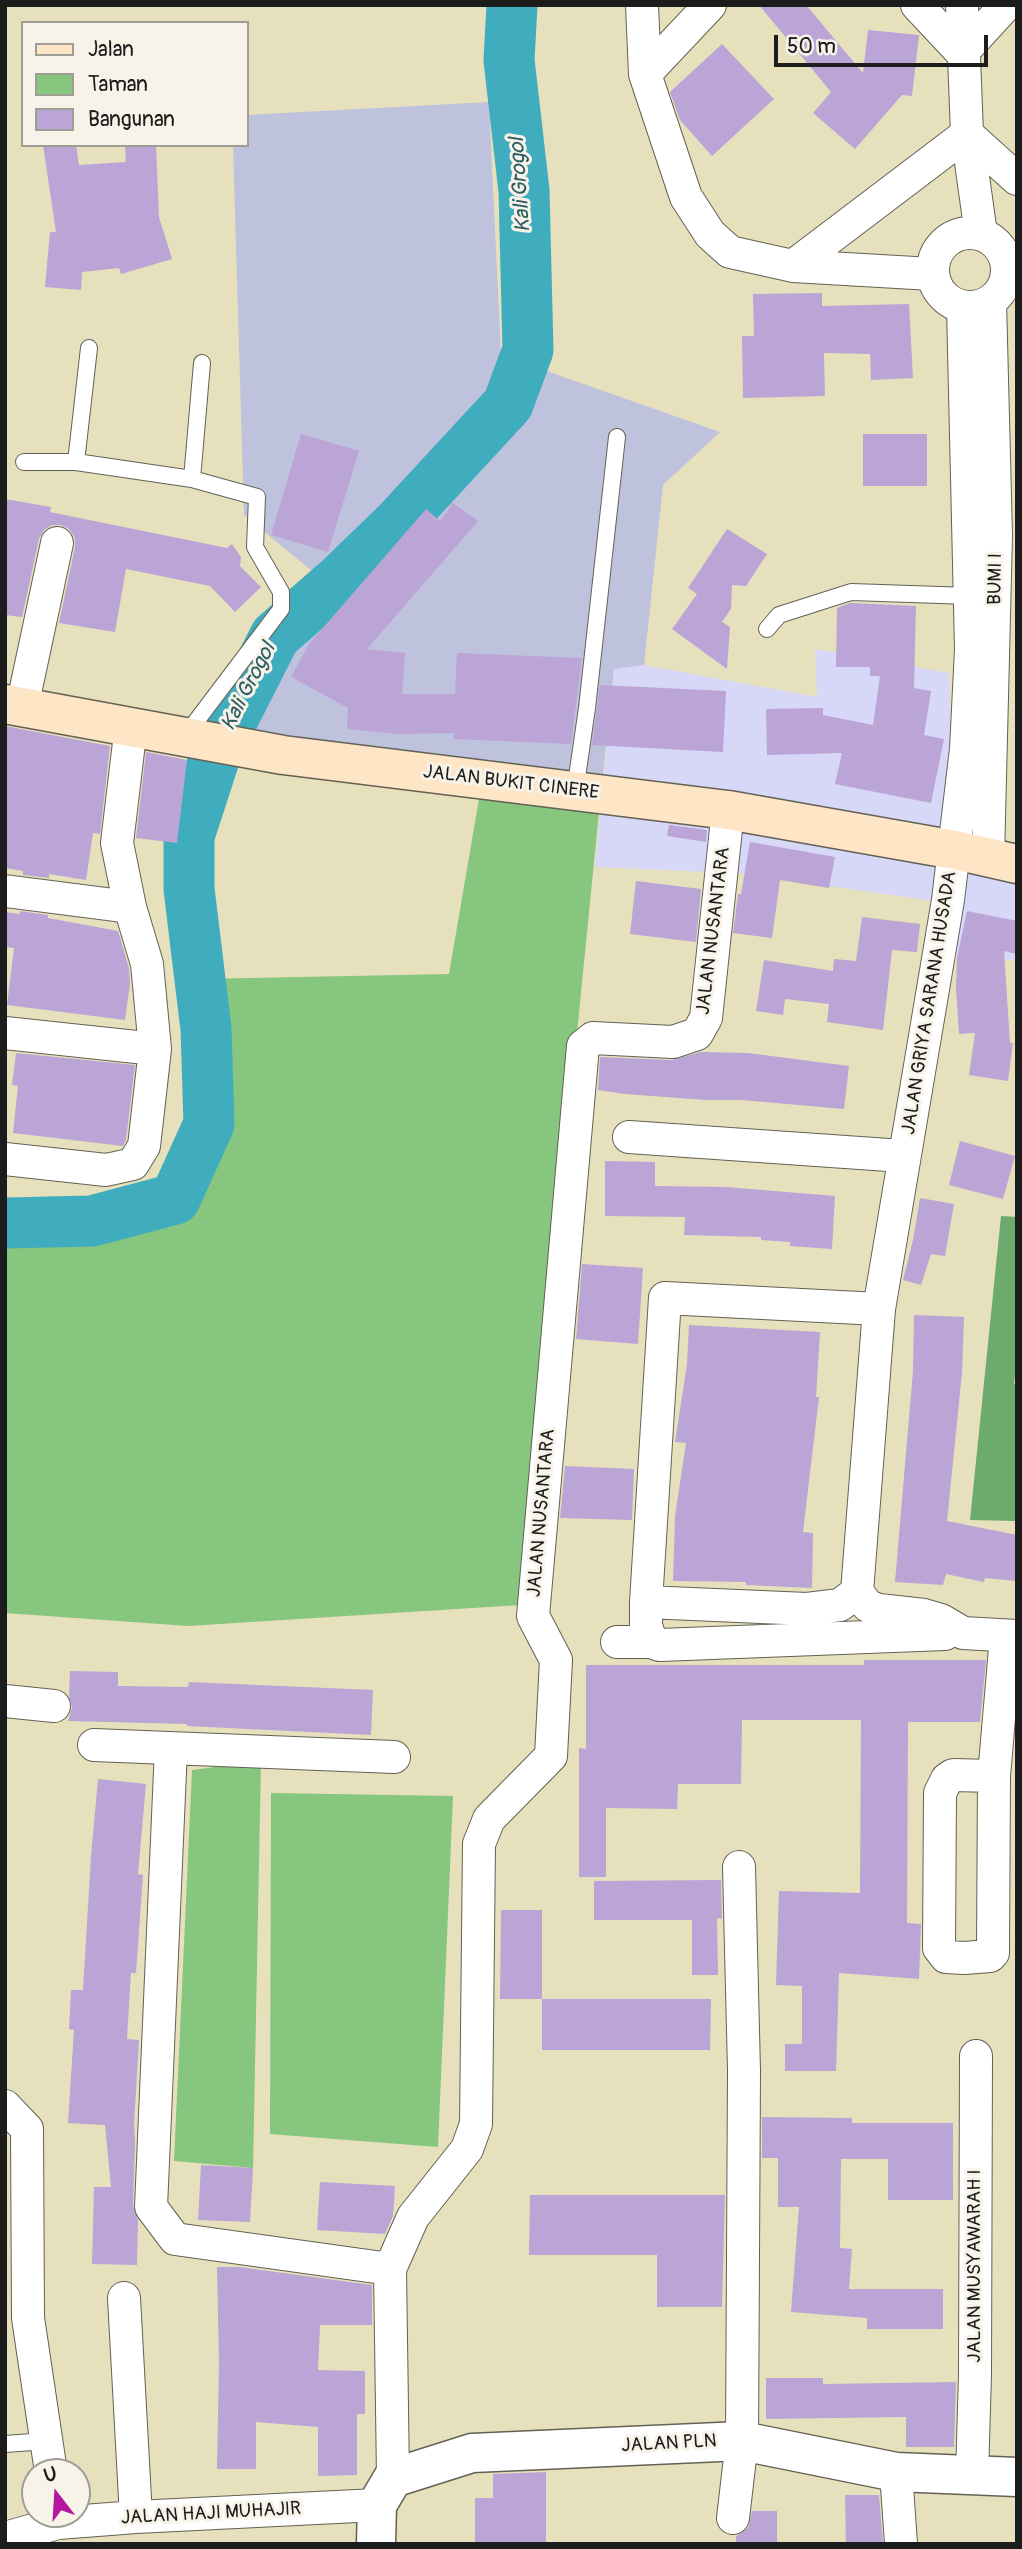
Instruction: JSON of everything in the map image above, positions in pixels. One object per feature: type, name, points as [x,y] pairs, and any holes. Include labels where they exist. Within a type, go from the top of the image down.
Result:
[{"type":"main road","name":"JALAN BUKIT CINERE","points":[[14,706],[283,755],[728,810],[986,857]]},
{"type":"street","points":[[642,5],[645,74],[686,197],[710,234],[730,252],[793,266],[932,274]]},
{"type":"street","points":[[645,74],[710,5]]},
{"type":"street","points":[[917,5],[962,53]]},
{"type":"street","points":[[962,5],[967,134],[981,234]]},
{"type":"street","points":[[962,53],[1006,5]]},
{"type":"street","points":[[793,266],[967,134]]},
{"type":"street","points":[[967,134],[1017,179]]},
{"type":"street","points":[[966,233],[981,234],[999,247],[1012,267],[1000,292],[977,304],[952,303],[942,296],[935,286],[932,274],[934,259],[941,246],[952,237],[966,233]]},
{"type":"street","name":"BUMI I","points":[[977,304],[971,649],[992,724]]},
{"type":"street","name":"BUMI I","points":[[977,304],[996,535],[986,857]]},
{"type":"street","points":[[14,706],[57,543]]},
{"type":"street","points":[[5,1159],[106,1170],[133,1164],[144,1146],[155,1049],[147,964],[130,907],[117,843],[131,726]]},
{"type":"street","name":"JALAN NUSANTARA","points":[[390,2269],[413,2217],[467,2148],[476,2124],[476,1898],[479,1844],[489,1819],[551,1756],[556,1660],[533,1616],[583,1046],[593,1038],[673,1042],[697,1034],[706,1018],[728,810]]},
{"type":"street","name":"JALAN GRIYA SARANA HUSADA","points":[[831,1638],[848,1599],[879,1309],[903,1156],[986,857]]},
{"type":"street","points":[[5,891],[130,907]]},
{"type":"street","points":[[5,1033],[155,1049]]},
{"type":"street","name":"JALAN GRIYA SARANA HUSADA","points":[[629,1138],[903,1156]]},
{"type":"street","points":[[651,1642],[646,1625],[646,1602],[665,1298],[879,1309]]},
{"type":"street","points":[[646,1602],[807,1609],[848,1599],[879,1610],[933,1618],[962,1633]]},
{"type":"street","points":[[617,1642],[651,1642],[660,1645],[962,1633],[1011,1637],[994,1776],[993,1953],[990,1956],[946,1957],[939,1948],[940,1793],[947,1779],[953,1775],[994,1776]]},
{"type":"street","points":[[5,1701],[54,1706]]},
{"type":"street","points":[[94,1745],[394,1757]]},
{"type":"street","points":[[172,1748],[151,2207],[175,2239],[390,2269],[385,2492],[376,2544]]},
{"type":"street","points":[[733,2518],[742,2441],[744,2071],[739,1867]]},
{"type":"street","name":"JALAN MUSYAWARAH I","points":[[972,2476],[976,2056]]},
{"type":"street","points":[[5,2106],[27,2129],[17,2217],[17,2319],[48,2457]]},
{"type":"street","points":[[124,2298],[136,2517]]},
{"type":"street","name":"JALAN PLN","points":[[385,2492],[472,2453],[742,2441],[896,2472],[1017,2477]]},
{"type":"street","points":[[896,2472],[901,2544]]},
{"type":"street","name":"JALAN HAJI MUHAJIR","points":[[91,2518],[136,2517],[385,2492]]},
{"type":"street","name":"JALAN HAJI MUHAJIR","points":[[5,2538],[32,2528]]},
{"type":"lane","points":[[76,462],[89,348]]},
{"type":"lane","points":[[192,479],[202,363]]},
{"type":"lane","points":[[575,791],[587,708],[617,437]]},
{"type":"lane","points":[[24,462],[76,462],[192,479],[257,497],[255,547],[281,592],[281,609],[199,739]]},
{"type":"lane","points":[[768,629],[779,615],[851,592],[970,596]]},
{"type":"lane","points":[[5,2444],[48,2457]]},
{"type":"shaded area","points":[[489,102],[501,355],[720,432],[663,485],[644,665],[614,669],[600,802],[236,739],[245,669],[311,570],[244,515],[233,147],[248,147],[248,115]]},
{"type":"shaded area","points":[[815,649],[949,673],[954,837],[1017,852],[1017,960],[929,954],[935,901],[733,873],[595,867],[614,668],[644,665],[817,697]]},
{"type":"green space","points":[[481,787],[600,802],[520,1605],[188,1626],[5,1613],[5,1223],[92,1221],[175,1199],[209,1124],[206,1029],[200,979],[449,974]]},
{"type":"green space","points":[[1001,1216],[1017,1217],[1017,1358],[1014,1384],[1017,1385],[1017,1521],[970,1520]]},
{"type":"green space","points":[[261,1761],[253,2168],[174,2161],[192,1770]]},
{"type":"green space","points":[[271,1793],[453,1796],[438,2147],[270,2134]]},
{"type":"building","points":[[759,5],[806,5],[863,73],[868,30],[919,35],[912,96],[902,95],[855,149],[813,113],[831,92]]},
{"type":"building","points":[[722,44],[774,99],[712,156],[680,120],[670,92]]},
{"type":"building","points":[[43,147],[76,147],[79,165],[126,162],[125,147],[156,147],[159,217],[172,259],[121,274],[119,268],[82,272],[81,290],[45,287],[50,232],[56,232]]},
{"type":"building","points":[[822,293],[822,306],[909,304],[913,378],[871,380],[870,354],[824,353],[825,396],[743,398],[742,336],[754,336],[753,294]]},
{"type":"building","points":[[301,434],[359,451],[328,552],[271,535]]},
{"type":"building","points":[[863,434],[927,434],[927,486],[863,486]]},
{"type":"building","points":[[5,499],[51,507],[50,512],[227,548],[232,544],[241,557],[240,566],[261,587],[235,612],[210,586],[126,569],[115,632],[59,623],[75,538],[69,529],[52,525],[44,530],[39,539],[22,617],[5,615]]},
{"type":"building","points":[[453,503],[478,521],[367,649],[405,653],[402,694],[455,694],[457,653],[582,658],[571,744],[453,739],[454,733],[398,734],[347,729],[348,708],[291,677],[309,644],[426,509],[440,521]]},
{"type":"building","points":[[727,529],[767,554],[746,586],[732,585],[731,609],[722,622],[730,627],[727,669],[672,629],[697,594],[688,588]]},
{"type":"building","points":[[850,603],[916,606],[914,688],[931,691],[924,735],[944,739],[931,803],[835,784],[842,753],[767,755],[766,709],[823,708],[823,715],[873,725],[880,676],[870,676],[870,667],[836,667],[837,608]]},
{"type":"building","points":[[600,685],[726,691],[723,752],[592,745]]},
{"type":"building","points":[[5,726],[110,746],[100,834],[93,833],[86,880],[49,874],[49,878],[23,875],[23,871],[5,868]]},
{"type":"building","points":[[146,752],[187,760],[177,843],[136,838]]},
{"type":"building","points":[[669,825],[707,830],[706,842],[667,836]]},
{"type":"building","points":[[750,842],[835,857],[829,888],[780,880],[772,938],[733,933],[738,894],[741,894]]},
{"type":"building","points":[[636,881],[701,889],[696,942],[630,934]]},
{"type":"building","points":[[20,911],[118,931],[129,968],[130,984],[125,1020],[7,1005],[14,948],[5,947],[5,912],[20,914]]},
{"type":"building","points":[[967,911],[1017,921],[1017,954],[1004,951],[1010,1043],[1013,1043],[1008,1081],[969,1075],[975,1033],[959,1034],[957,958]]},
{"type":"building","points":[[862,917],[920,924],[917,952],[892,950],[883,1030],[827,1022],[829,1004],[785,999],[783,1015],[756,1011],[764,960],[833,971],[834,959],[856,961]]},
{"type":"building","points":[[701,1052],[748,1053],[849,1066],[844,1109],[598,1090],[600,1057],[672,1060]]},
{"type":"building","points":[[16,1053],[135,1065],[123,1146],[13,1133],[18,1086],[12,1085]]},
{"type":"building","points":[[960,1141],[1015,1156],[1003,1199],[949,1185]]},
{"type":"building","points":[[605,1161],[655,1162],[655,1186],[726,1187],[835,1196],[832,1249],[790,1246],[790,1242],[761,1240],[761,1237],[684,1235],[685,1217],[605,1216]]},
{"type":"building","points":[[920,1198],[954,1204],[945,1256],[931,1254],[921,1285],[903,1280]]},
{"type":"building","points":[[582,1264],[643,1268],[638,1344],[576,1339]]},
{"type":"building","points":[[914,1315],[964,1317],[962,1373],[947,1521],[1017,1535],[1017,1581],[985,1578],[984,1582],[946,1574],[943,1585],[895,1582],[913,1371]]},
{"type":"building","points":[[689,1325],[820,1332],[816,1397],[819,1397],[803,1532],[813,1533],[812,1588],[746,1585],[746,1582],[673,1581],[675,1516],[686,1443],[675,1442],[687,1364]]},
{"type":"building","points":[[565,1466],[634,1469],[632,1520],[560,1518]]},
{"type":"building","points":[[864,1660],[986,1660],[980,1722],[908,1722],[907,1923],[921,1924],[919,1979],[839,1973],[836,2071],[785,2071],[785,2044],[802,2044],[802,1986],[776,1985],[779,1891],[860,1893],[861,1720],[742,1720],[741,1784],[678,1784],[677,1809],[606,1808],[606,1877],[579,1877],[579,1748],[586,1749],[586,1665],[864,1665]]},
{"type":"building","points":[[70,1671],[118,1672],[118,1686],[188,1687],[189,1682],[373,1690],[371,1735],[187,1724],[68,1721],[72,1707],[69,1696]]},
{"type":"building","points":[[98,1779],[146,1784],[138,1874],[143,1875],[136,1973],[131,1973],[127,2039],[139,2040],[133,2206],[138,2220],[137,2265],[92,2264],[94,2187],[111,2187],[105,2125],[68,2123],[74,2030],[69,2029],[71,1990],[83,1990]]},
{"type":"building","points":[[721,1880],[722,1919],[717,1918],[718,1975],[692,1975],[692,1920],[594,1920],[594,1881]]},
{"type":"building","points":[[501,1910],[542,1910],[542,1999],[500,1999]]},
{"type":"building","points":[[542,1999],[711,1999],[710,2050],[542,2050]]},
{"type":"building","points":[[762,2117],[852,2118],[852,2123],[953,2123],[953,2200],[888,2200],[888,2159],[841,2159],[840,2248],[852,2249],[849,2289],[943,2289],[943,2329],[867,2329],[867,2318],[791,2312],[799,2207],[778,2207],[778,2158],[762,2158]]},
{"type":"building","points":[[201,2165],[253,2168],[250,2222],[198,2220]]},
{"type":"building","points":[[320,2182],[395,2186],[393,2216],[385,2234],[317,2230]]},
{"type":"building","points":[[530,2195],[725,2195],[722,2307],[657,2307],[657,2255],[529,2255]]},
{"type":"building","points":[[217,2267],[239,2267],[372,2285],[372,2325],[320,2325],[318,2370],[365,2371],[365,2414],[357,2414],[357,2475],[318,2476],[318,2427],[256,2422],[256,2469],[217,2469]]},
{"type":"building","points":[[766,2378],[823,2378],[823,2384],[956,2382],[954,2447],[906,2447],[906,2417],[766,2419]]},
{"type":"building","points":[[546,2472],[546,2544],[475,2544],[475,2498],[493,2498],[493,2474]]},
{"type":"building","points":[[845,2495],[879,2495],[883,2543],[846,2544]]},
{"type":"building","points":[[752,2511],[777,2511],[777,2544],[736,2544],[736,2536],[748,2528]]},
{"type":"waterway","name":"Kali Grogol","points":[[5,1223],[92,1221],[175,1199],[209,1124],[206,1029],[189,889],[189,836],[217,750],[275,636],[338,581],[398,523],[508,404],[528,350],[524,191],[509,60],[512,5]]}]
